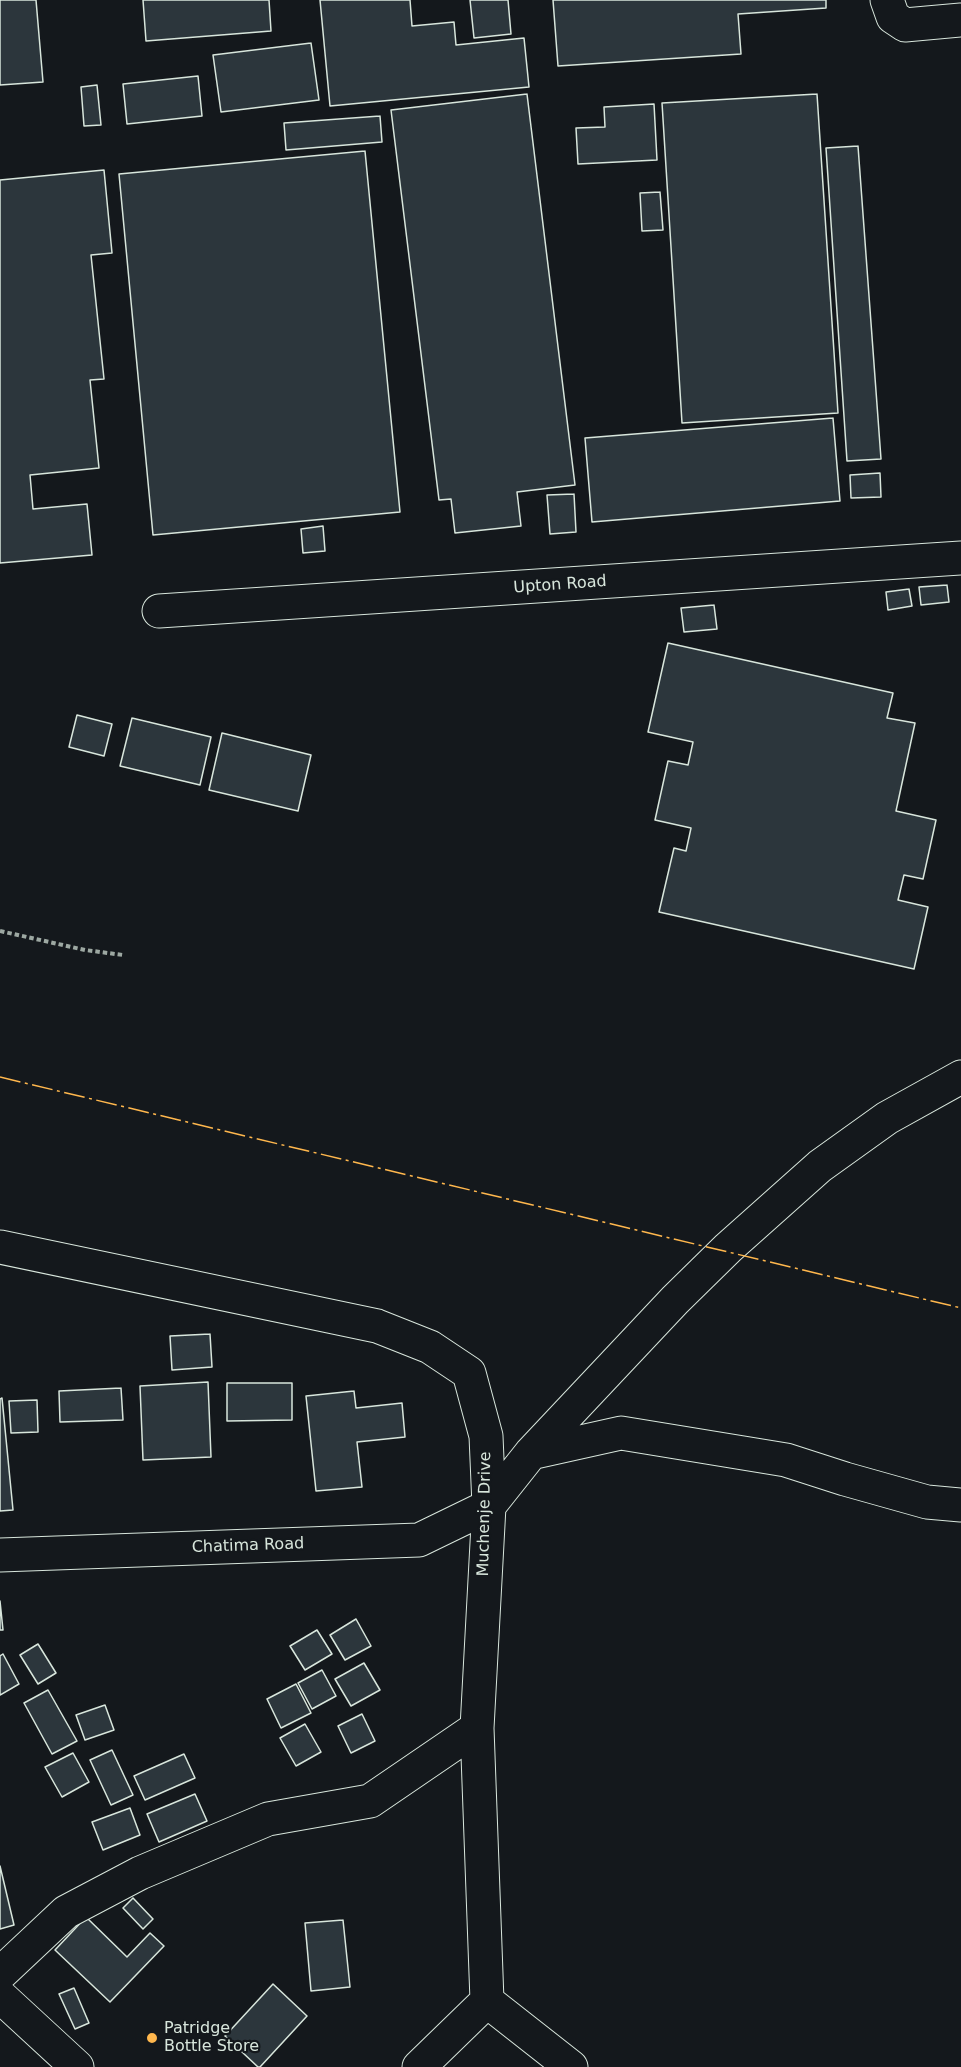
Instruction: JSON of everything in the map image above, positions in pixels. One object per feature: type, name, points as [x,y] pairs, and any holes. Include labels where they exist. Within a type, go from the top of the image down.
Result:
[{"type":"street","points":[[887,0],[893,17],[905,25],[961,20]]},
{"type":"street","name":"Upton Road","points":[[159,611],[961,558]]},
{"type":"street","points":[[489,1506],[531,1453],[675,1300],[728,1248],[820,1166],[887,1118],[961,1077]]},
{"type":"street","name":"Muchenje Drive","points":[[0,1247],[377,1326],[430,1347],[469,1373],[486,1436],[489,1506],[477,1728],[487,2001]]},
{"type":"street","points":[[531,1453],[621,1433],[786,1460],[927,1502],[961,1505]]},
{"type":"street","name":"Chatima Road","points":[[0,1555],[419,1540],[489,1506]]},
{"type":"street","points":[[0,1974],[66,1912],[140,1873],[268,1819],[370,1801],[477,1728]]},
{"type":"street","points":[[0,1996],[77,2067]]},
{"type":"street","points":[[419,2067],[487,2001],[571,2067]]},
{"type":"path","points":[[0,931],[85,950],[123,955]]},
{"type":"building","points":[[0,0],[36,0],[43,82],[0,85]]},
{"type":"building","points":[[143,0],[269,0],[271,31],[146,41]]},
{"type":"building","points":[[320,0],[410,0],[412,26],[454,22],[456,45],[524,38],[529,87],[330,106]]},
{"type":"building","points":[[470,0],[508,0],[511,34],[474,38]]},
{"type":"building","points":[[553,0],[826,0],[826,8],[738,14],[741,54],[558,66]]},
{"type":"building","points":[[311,43],[319,100],[221,112],[213,55]]},
{"type":"building","points":[[198,76],[202,116],[127,124],[123,84]]},
{"type":"building","points":[[97,85],[101,125],[84,126],[81,87]]},
{"type":"building","points":[[527,94],[575,485],[517,492],[521,526],[455,533],[451,499],[439,500],[391,110]]},
{"type":"building","points":[[817,94],[838,413],[682,423],[662,103]]},
{"type":"building","points":[[654,104],[657,160],[578,164],[576,128],[605,127],[604,107]]},
{"type":"building","points":[[380,116],[382,142],[286,150],[284,123]]},
{"type":"building","points":[[858,146],[881,459],[847,461],[826,148]]},
{"type":"building","points":[[365,151],[400,512],[153,535],[119,174]]},
{"type":"building","points":[[104,170],[112,253],[91,255],[104,379],[90,380],[99,468],[30,475],[33,509],[87,504],[92,555],[0,563],[0,180]]},
{"type":"building","points":[[660,192],[663,230],[642,231],[640,193]]},
{"type":"building","points":[[833,418],[840,501],[592,522],[585,438]]},
{"type":"building","points":[[880,473],[881,497],[851,498],[850,475]]},
{"type":"building","points":[[574,494],[576,532],[550,534],[547,495]]},
{"type":"building","points":[[323,526],[325,551],[303,553],[301,529]]},
{"type":"building","points":[[947,585],[949,602],[921,605],[919,587]]},
{"type":"building","points":[[909,589],[912,606],[888,610],[886,592]]},
{"type":"building","points":[[714,605],[717,629],[684,632],[681,608]]},
{"type":"building","points":[[668,643],[893,693],[887,718],[915,723],[896,811],[936,820],[923,879],[904,875],[898,900],[928,907],[914,969],[659,912],[674,848],[686,851],[691,828],[655,820],[668,761],[688,765],[693,742],[648,732]]},
{"type":"building","points":[[77,715],[112,724],[104,756],[69,747]]},
{"type":"building","points":[[132,718],[211,737],[200,785],[120,766]]},
{"type":"building","points":[[222,733],[311,755],[298,811],[209,790]]},
{"type":"building","points":[[210,1334],[212,1367],[172,1370],[170,1336]]},
{"type":"building","points":[[208,1382],[211,1457],[143,1460],[140,1386]]},
{"type":"building","points":[[227,1383],[292,1383],[292,1420],[227,1421]]},
{"type":"building","points":[[121,1388],[123,1420],[60,1422],[59,1391]]},
{"type":"building","points":[[354,1391],[356,1408],[402,1403],[405,1437],[357,1442],[362,1487],[316,1491],[306,1396]]},
{"type":"building","points":[[2,1398],[13,1510],[0,1511],[0,1399]]},
{"type":"building","points":[[37,1400],[38,1432],[11,1433],[9,1401]]},
{"type":"building","points":[[0,1601],[3,1630],[0,1630]]},
{"type":"building","points":[[356,1619],[371,1646],[345,1660],[330,1635]]},
{"type":"building","points":[[317,1630],[332,1654],[305,1670],[290,1646]]},
{"type":"building","points":[[38,1644],[56,1673],[38,1684],[20,1655]]},
{"type":"building","points":[[3,1654],[19,1684],[0,1695],[0,1656]]},
{"type":"building","points":[[364,1663],[380,1690],[351,1706],[335,1679]]},
{"type":"building","points":[[322,1670],[336,1696],[312,1709],[298,1683]]},
{"type":"building","points":[[296,1684],[311,1713],[281,1728],[267,1699]]},
{"type":"building","points":[[48,1690],[77,1741],[52,1754],[24,1703]]},
{"type":"building","points":[[105,1705],[114,1730],[85,1740],[76,1715]]},
{"type":"building","points":[[362,1714],[375,1741],[351,1753],[338,1726]]},
{"type":"building","points":[[305,1724],[321,1752],[296,1766],[280,1738]]},
{"type":"building","points":[[112,1750],[133,1795],[111,1805],[90,1760]]},
{"type":"building","points":[[73,1753],[89,1782],[62,1797],[45,1767]]},
{"type":"building","points":[[184,1754],[195,1778],[145,1800],[134,1776]]},
{"type":"building","points":[[195,1794],[207,1821],[159,1842],[147,1814]]},
{"type":"building","points":[[130,1808],[140,1835],[103,1850],[92,1822]]},
{"type":"building","points":[[0,1866],[14,1925],[0,1929]]},
{"type":"building","points":[[133,1898],[153,1919],[143,1929],[123,1908]]},
{"type":"building","points":[[86,1917],[127,1957],[150,1933],[164,1946],[110,2002],[55,1950]]},
{"type":"building","points":[[343,1920],[350,1987],[311,1991],[305,1923]]},
{"type":"building","points":[[273,1984],[307,2016],[258,2067],[225,2036]]},
{"type":"building","points":[[74,1988],[89,2023],[75,2029],[59,1994]]},
{"type":"power","points":[[0,1077],[961,1308]]},
{"type":"place","name":"Patridge Bottle Store","points":[[152,2038]]}]
